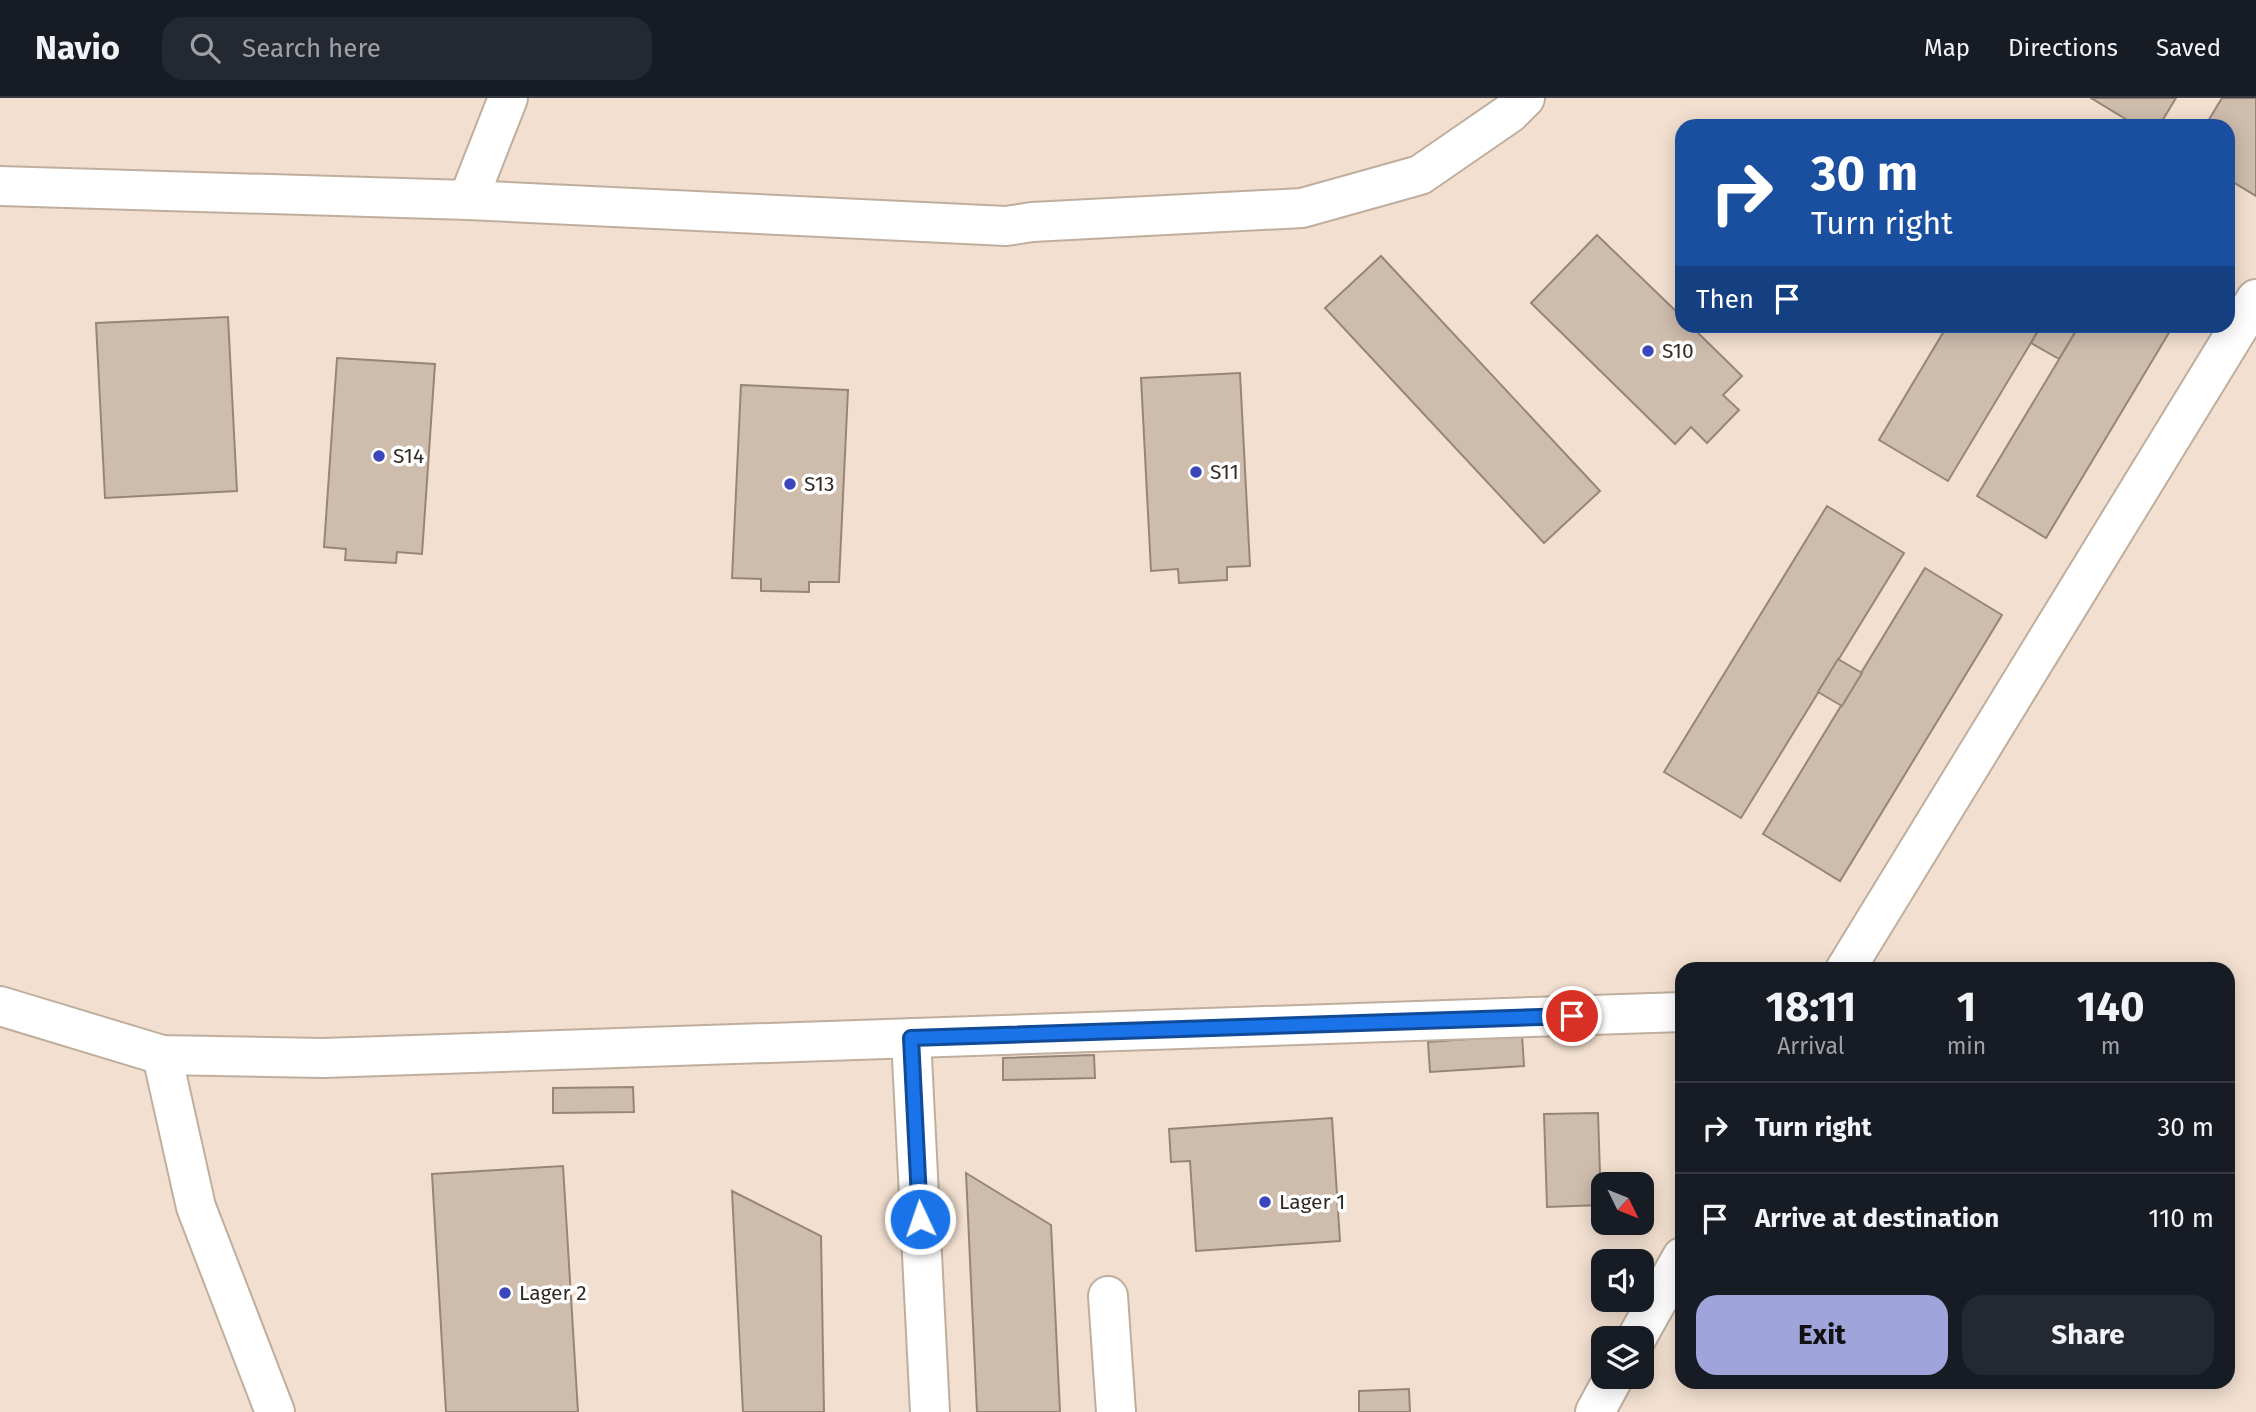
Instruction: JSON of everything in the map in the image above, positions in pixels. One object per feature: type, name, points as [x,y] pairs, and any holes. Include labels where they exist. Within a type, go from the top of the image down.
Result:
[{"type":"lane","points":[[468,200],[508,98]]},
{"type":"lane","points":[[0,186],[468,200],[1006,226],[1032,222],[1302,208],[1420,175],[1510,113],[1525,98]]},
{"type":"lane","points":[[1850,962],[2256,299]]},
{"type":"lane","points":[[0,1006],[162,1055],[323,1058],[1675,1012]]},
{"type":"lane","points":[[911,1038],[930,1412]]},
{"type":"lane","points":[[162,1055],[196,1207],[275,1412]]},
{"type":"lane","points":[[1643,1326],[1675,1269]]},
{"type":"lane","points":[[1108,1296],[1116,1412]]},
{"type":"lane","points":[[1595,1412],[1607,1389]]},
{"type":"building","points":[[2091,98],[2176,98],[2163,119],[2126,119]]},
{"type":"building","points":[[2222,98],[2256,98],[2256,196],[2235,183],[2235,119],[2209,119]]},
{"type":"building","name":"S10","points":[[1597,235],[1675,310],[1675,333],[1698,333],[1742,376],[1723,395],[1739,410],[1707,443],[1691,427],[1675,444],[1531,303]]},
{"type":"building","points":[[1381,256],[1600,491],[1544,543],[1325,308]]},
{"type":"building","points":[[228,317],[237,491],[105,498],[96,323]]},
{"type":"building","points":[[1943,333],[2037,333],[1948,481],[1879,440]]},
{"type":"building","points":[[2037,333],[2075,333],[2059,359],[2031,343]]},
{"type":"building","points":[[2075,333],[2169,333],[2046,538],[1977,496]]},
{"type":"building","name":"S14","points":[[337,358],[435,364],[422,554],[397,552],[396,563],[345,560],[346,549],[324,547]]},
{"type":"building","name":"S11","points":[[1240,373],[1250,566],[1227,567],[1227,580],[1179,583],[1178,569],[1151,571],[1141,378]]},
{"type":"building","name":"S13","points":[[741,385],[848,390],[839,582],[809,582],[809,592],[761,591],[761,579],[732,578]]},
{"type":"building","points":[[1827,506],[1904,553],[1741,818],[1664,772]]},
{"type":"building","points":[[1925,568],[2002,615],[1840,881],[1763,834]]},
{"type":"building","points":[[1838,659],[1862,673],[1842,706],[1818,692]]},
{"type":"building","points":[[1522,1035],[1524,1066],[1430,1072],[1428,1042]]},
{"type":"building","points":[[1094,1055],[1095,1078],[1003,1080],[1003,1058]]},
{"type":"building","points":[[633,1087],[634,1112],[553,1113],[553,1088]]},
{"type":"building","points":[[1598,1113],[1600,1172],[1591,1172],[1591,1205],[1547,1207],[1544,1114]]},
{"type":"building","name":"Lager 1","points":[[1332,1118],[1340,1241],[1196,1251],[1190,1161],[1171,1162],[1169,1129]]},
{"type":"building","name":"Lager 2","points":[[563,1166],[578,1412],[446,1412],[432,1174]]},
{"type":"building","points":[[966,1173],[1051,1225],[1060,1412],[977,1412]]},
{"type":"building","points":[[732,1191],[821,1236],[824,1412],[743,1412]]},
{"type":"building","points":[[1409,1389],[1410,1412],[1359,1412],[1359,1391]]},
{"type":"place","name":"S10","points":[[1648,351]]},
{"type":"place","name":"S14","points":[[379,456]]},
{"type":"place","name":"S11","points":[[1196,472]]},
{"type":"place","name":"S13","points":[[790,484]]},
{"type":"place","name":"Lager 1","points":[[1265,1202]]},
{"type":"place","name":"Lager 2","points":[[505,1293]]},
{"type":"route","points":[[920,1219],[911,1038],[1572,1016]]}]
